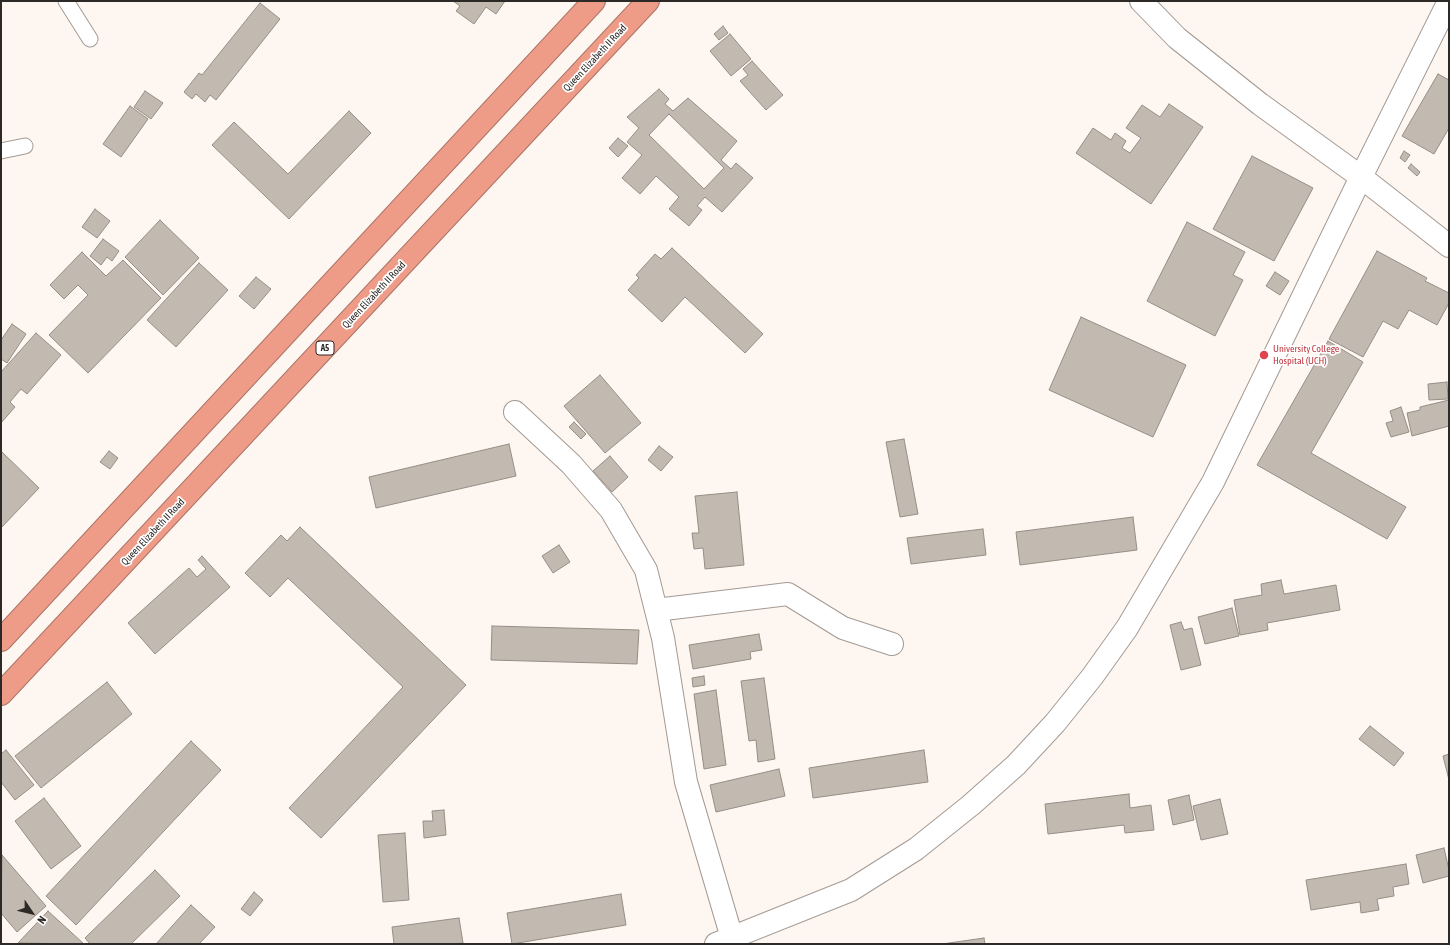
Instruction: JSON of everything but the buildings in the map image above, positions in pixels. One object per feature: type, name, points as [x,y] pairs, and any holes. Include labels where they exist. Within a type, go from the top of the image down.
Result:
[{"type":"highway","points":[[1,640],[594,1]]},
{"type":"highway","name":"Queen Elizabeth II Road","points":[[1,694],[648,1]]},
{"type":"street","points":[[1141,1],[1177,38],[1260,104],[1361,177],[1449,246]]},
{"type":"street","points":[[515,412],[571,464],[612,510],[646,570],[663,638],[686,782],[724,941],[851,890],[916,849],[971,805],[1016,765],[1055,723],[1092,677],[1127,628],[1214,482],[1361,177],[1449,1]]},
{"type":"street","points":[[656,610],[788,594],[843,628],[892,644]]},
{"type":"lane","points":[[66,1],[90,39]]},
{"type":"lane","points":[[1,151],[25,146]]},
{"type":"place","name":"University College Hospital (UCH)","points":[[1264,355]]}]
